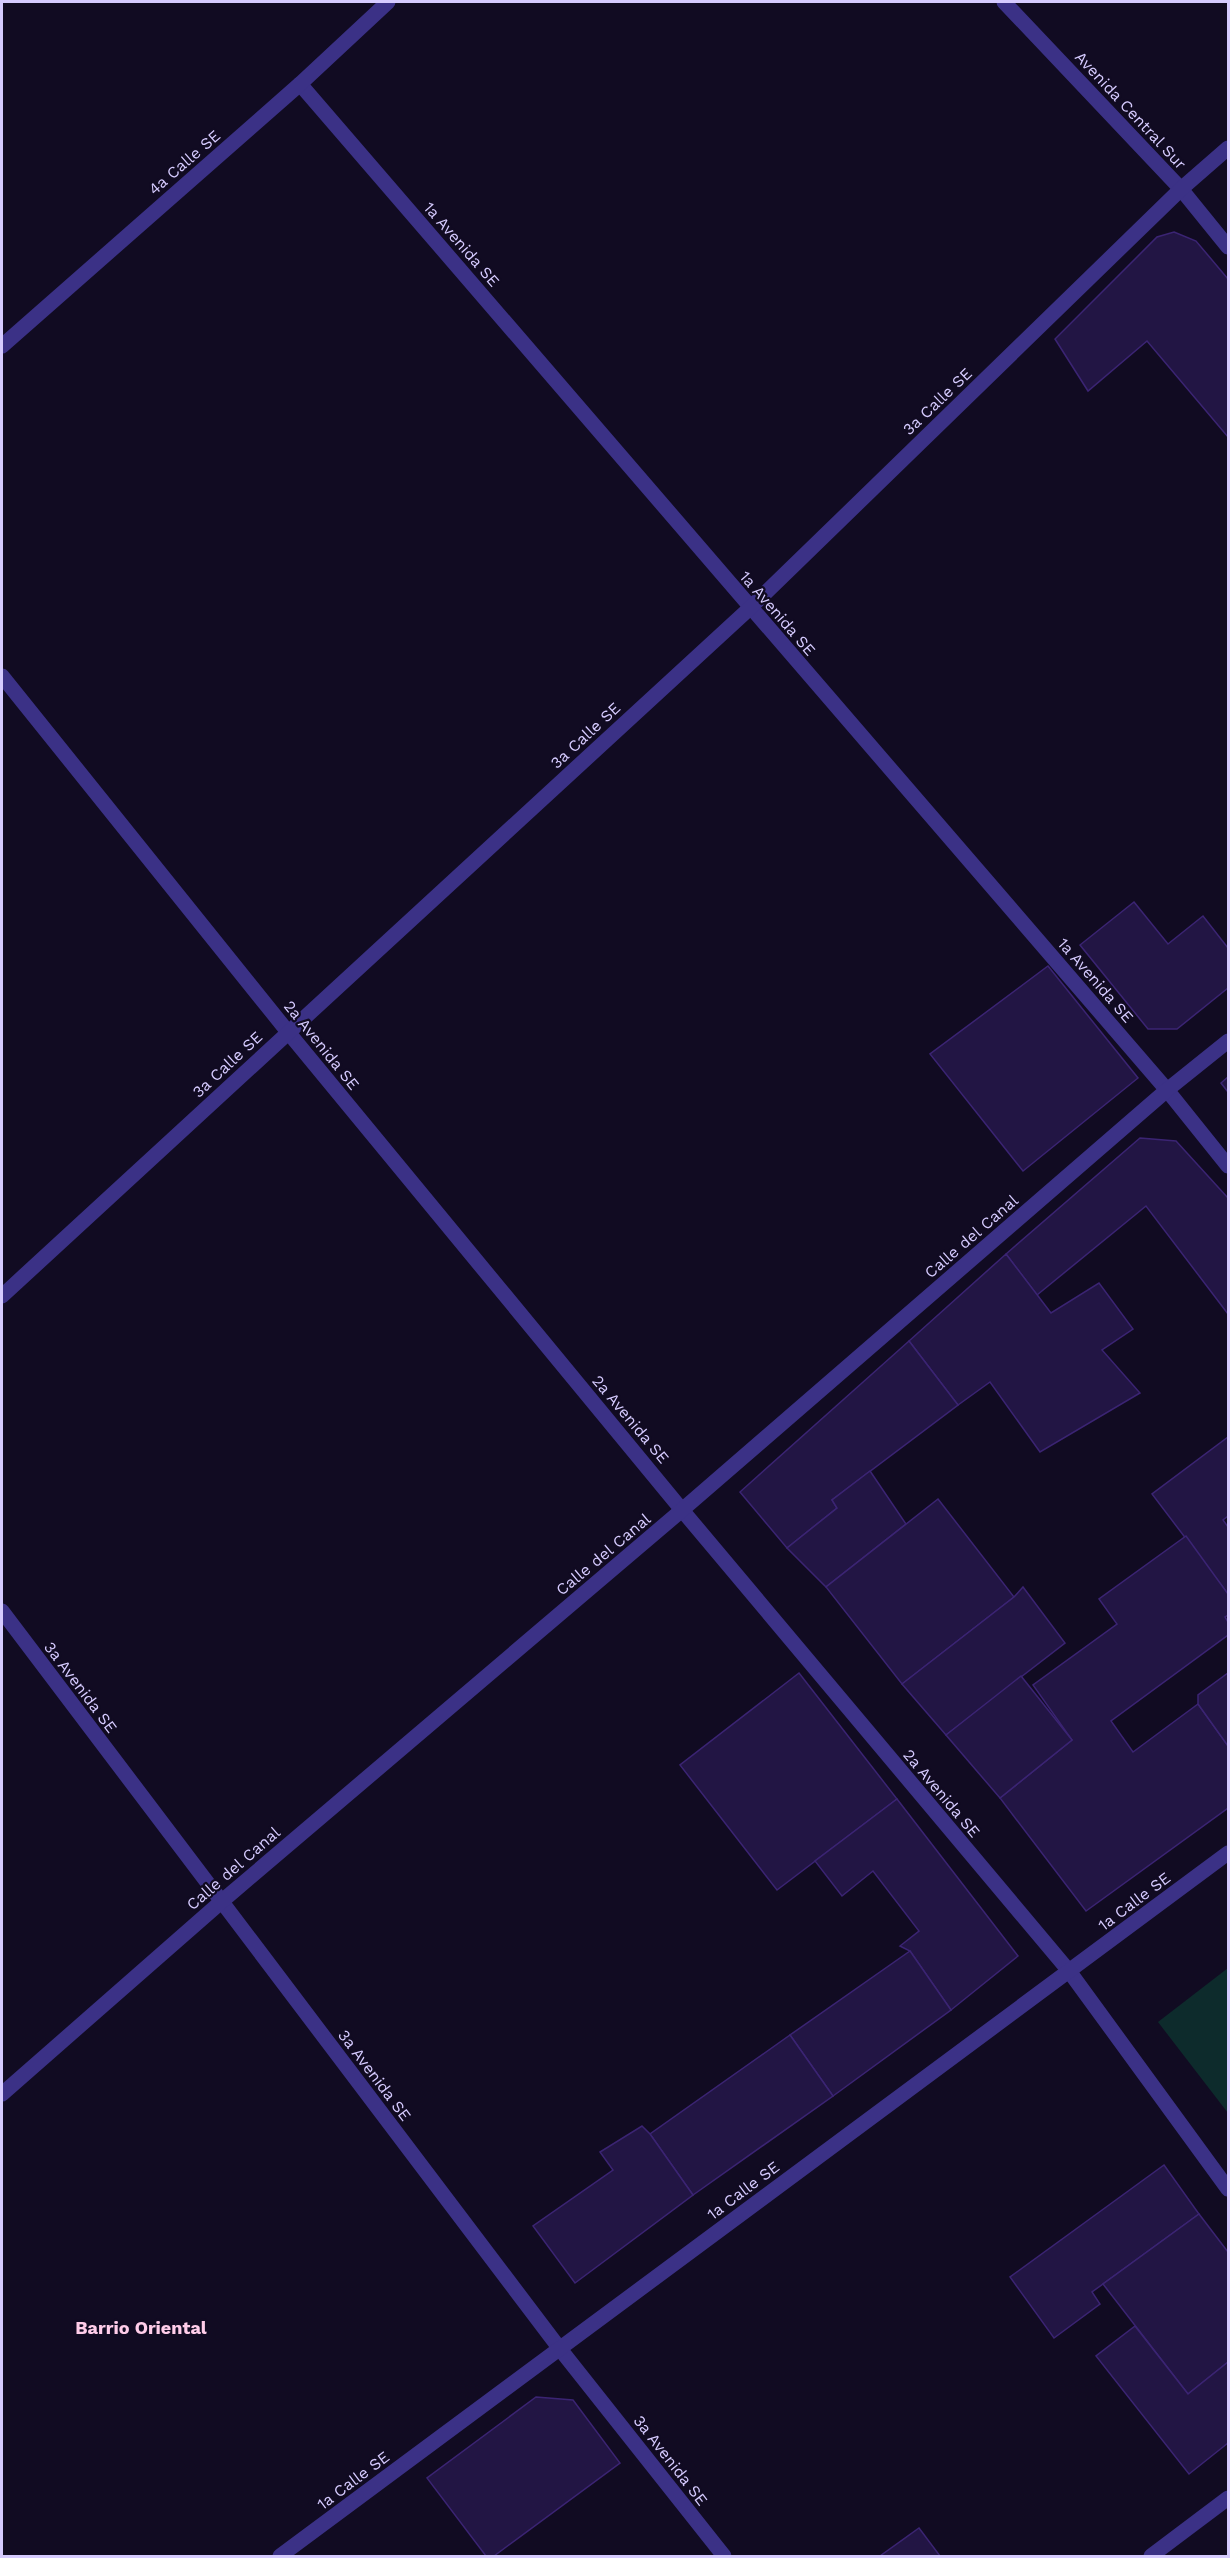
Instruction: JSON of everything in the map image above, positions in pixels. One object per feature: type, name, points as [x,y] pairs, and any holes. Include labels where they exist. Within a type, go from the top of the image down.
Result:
[{"type":"street","name":"4a Calle SE","points":[[2,346],[300,84],[388,2]]},
{"type":"street","name":"Avenida Central Sur","points":[[1004,2],[1181,189],[1228,247]]},
{"type":"street","name":"1a Avenida SE","points":[[300,84],[1167,1090],[1228,1166]]},
{"type":"street","name":"3a Calle SE","points":[[2,1296],[750,608],[1181,189],[1228,148]]},
{"type":"street","name":"2a Avenida SE","points":[[2,676],[288,1032],[682,1510],[1069,1971],[1228,2189]]},
{"type":"street","name":"Calle del Canal","points":[[2,2094],[220,1902],[682,1510],[1167,1090],[1228,1041]]},
{"type":"street","name":"3a Avenida SE","points":[[2,1611],[560,2349],[724,2556]]},
{"type":"street","name":"1a Calle SE","points":[[280,2556],[1228,1853]]},
{"type":"street","points":[[1151,2556],[1228,2498]]},
{"type":"green space","points":[[1228,1968],[1228,2113],[1158,2022]]},
{"type":"building","points":[[1174,232],[1196,241],[1228,279],[1228,437],[1147,341],[1088,391],[1055,339],[1157,237]]},
{"type":"building","points":[[1134,902],[1168,944],[1203,916],[1228,948],[1228,988],[1177,1029],[1148,1029],[1080,945]]},
{"type":"building","points":[[1048,966],[1138,1078],[1023,1171],[930,1054]]},
{"type":"building","points":[[1228,1077],[1228,1092],[1221,1083]]},
{"type":"building","points":[[1140,1138],[1176,1141],[1228,1198],[1228,1314],[1146,1206],[1037,1295],[1006,1254]]},
{"type":"building","points":[[1006,1254],[1051,1313],[1099,1283],[1133,1329],[1102,1350],[1140,1393],[1040,1452],[990,1382],[958,1405],[909,1341]]},
{"type":"building","points":[[909,1341],[958,1405],[832,1500],[837,1508],[787,1548],[740,1492]]},
{"type":"building","points":[[1228,1437],[1228,1516],[1223,1520],[1228,1527],[1228,1594],[1152,1494]]},
{"type":"building","points":[[870,1471],[906,1524],[826,1587],[787,1548],[837,1508],[832,1500]]},
{"type":"building","points":[[938,1499],[1014,1597],[902,1684],[826,1587]]},
{"type":"building","points":[[1186,1536],[1228,1594],[1228,1615],[1225,1617],[1228,1622],[1228,1635],[1111,1721],[1133,1752],[1198,1704],[1228,1746],[1228,1808],[1086,1911],[1000,1798],[1072,1740],[1033,1685],[1117,1624],[1099,1599]]},
{"type":"building","points":[[1023,1587],[1065,1643],[946,1735],[902,1684],[1014,1597]]},
{"type":"building","points":[[799,1673],[897,1799],[777,1890],[680,1765]]},
{"type":"building","points":[[1228,1673],[1228,1746],[1198,1704],[1198,1695]]},
{"type":"building","points":[[1021,1676],[1072,1740],[1000,1798],[946,1735]]},
{"type":"building","points":[[897,1799],[1018,1956],[951,2010],[910,1951],[900,1946],[919,1931],[873,1871],[842,1896],[815,1861]]},
{"type":"building","points":[[910,1951],[951,2010],[833,2096],[790,2035]]},
{"type":"building","points":[[790,2035],[833,2096],[693,2195],[650,2134]]},
{"type":"building","points":[[642,2126],[693,2195],[575,2283],[533,2226],[613,2170],[600,2152]]},
{"type":"building","points":[[1164,2165],[1199,2214],[1092,2292],[1100,2304],[1054,2338],[1010,2277]]},
{"type":"building","points":[[1199,2214],[1228,2252],[1228,2362],[1188,2394],[1103,2284]]},
{"type":"building","points":[[1135,2326],[1188,2394],[1228,2362],[1228,2443],[1189,2474],[1096,2356]]},
{"type":"building","points":[[536,2397],[573,2400],[620,2463],[494,2556],[486,2556],[427,2478]]},
{"type":"building","points":[[919,2528],[940,2556],[880,2556]]},
{"type":"district","name":"Barrio Oriental","points":[[141,2328]]}]
